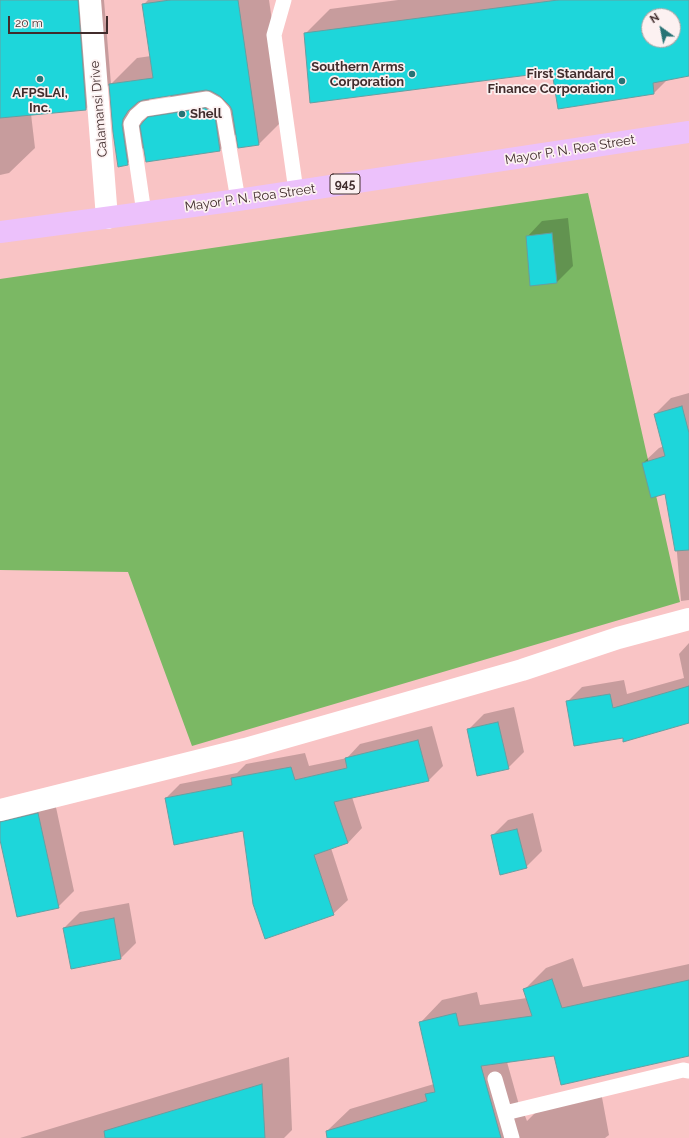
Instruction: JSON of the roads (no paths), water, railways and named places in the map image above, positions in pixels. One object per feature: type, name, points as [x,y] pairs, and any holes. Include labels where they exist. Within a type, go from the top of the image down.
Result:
[{"type":"main road","name":"Mayor P. N. Roa Street","points":[[0,232],[238,200],[689,132]]},
{"type":"street","name":"Calamansi Drive","points":[[90,0],[107,218]]},
{"type":"street","points":[[0,810],[245,749],[522,670],[618,638],[689,619]]},
{"type":"lane","points":[[284,0],[274,34],[296,191]]},
{"type":"lane","points":[[144,213],[131,124],[136,116],[144,109],[207,99],[216,104],[223,112],[238,200]]},
{"type":"lane","points":[[505,1113],[683,1070],[689,1071]]},
{"type":"lane","points":[[495,1079],[512,1138]]},
{"type":"place","name":"Southern Arms Corporation","points":[[412,74]]},
{"type":"place","name":"AFPSLAI, Inc.","points":[[40,79]]},
{"type":"place","name":"First Standard Finance Corporation","points":[[622,81]]},
{"type":"place","name":"Shell","points":[[182,114]]}]
